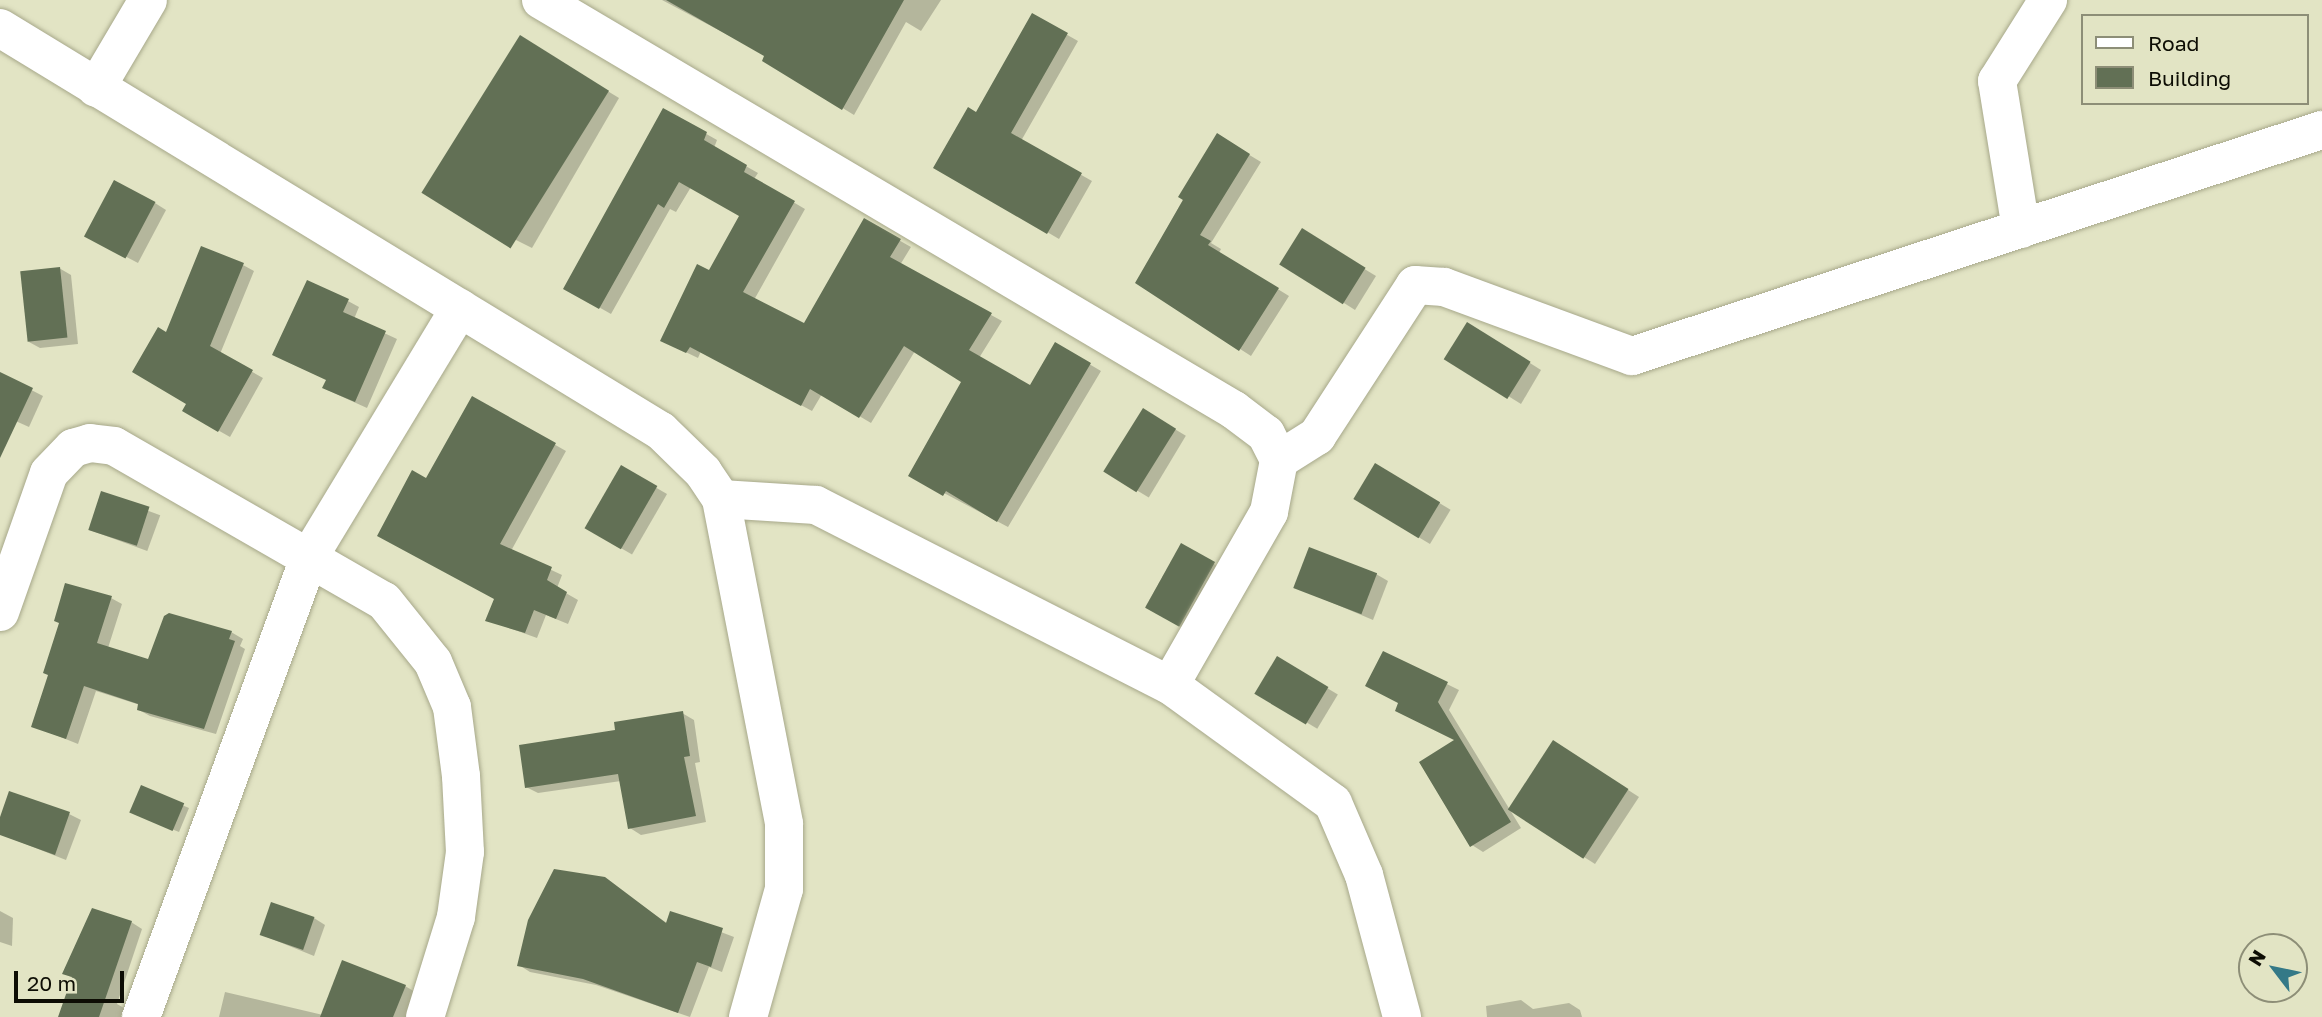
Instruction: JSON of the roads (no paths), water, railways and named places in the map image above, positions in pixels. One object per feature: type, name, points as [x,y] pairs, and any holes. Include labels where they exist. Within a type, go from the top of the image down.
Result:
[{"type":"street","points":[[96,88],[148,0]]},
{"type":"street","points":[[541,0],[1234,410],[1266,434],[1279,460],[1269,512],[1170,685]]},
{"type":"street","points":[[2021,229],[1997,81],[2048,0]]},
{"type":"street","points":[[0,28],[661,431],[703,472],[721,499],[784,824],[784,888],[748,1017]]},
{"type":"street","points":[[1279,460],[1317,436],[1415,285],[1444,287],[1632,356],[2322,130]]},
{"type":"street","points":[[141,1017],[309,557],[460,308]]},
{"type":"street","points":[[0,612],[49,473],[73,448],[90,443],[114,446],[384,601],[433,662],[452,707],[465,852],[456,917],[425,1017]]},
{"type":"street","points":[[721,499],[816,505],[1170,685],[1333,803],[1364,875],[1402,1017]]}]
